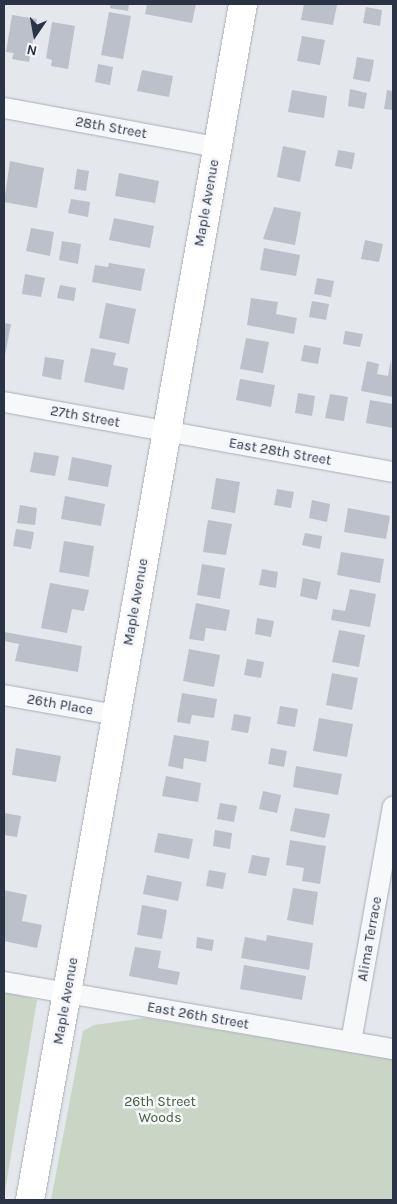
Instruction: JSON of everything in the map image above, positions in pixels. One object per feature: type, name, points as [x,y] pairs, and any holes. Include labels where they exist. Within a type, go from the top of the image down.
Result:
[{"type":"street","name":"Maple Avenue","points":[[30,1200],[243,4]]},
{"type":"street","name":"28th Street","points":[[4,108],[217,147]]},
{"type":"street","name":"27th Street","points":[[4,402],[167,432]]},
{"type":"street","name":"East 28th Street","points":[[167,432],[393,472]]},
{"type":"street","name":"26th Place","points":[[4,695],[116,715]]},
{"type":"street","name":"Alima Terrace","points":[[351,1042],[393,807]]},
{"type":"street","name":"East 26th Street","points":[[4,982],[393,1049]]},
{"type":"green space","points":[[4,991],[37,1000],[4,1197]]},
{"type":"green space","name":"26th Street Woods","points":[[145,1018],[393,1059],[393,1200],[51,1200],[83,1031],[94,1025]]},
{"type":"building","points":[[110,4],[129,4],[128,11],[110,8]]},
{"type":"building","points":[[147,4],[196,4],[192,23],[145,14]]},
{"type":"building","points":[[304,4],[337,5],[333,25],[301,20]]},
{"type":"building","points":[[366,7],[382,10],[380,26],[363,23]]},
{"type":"building","points":[[109,12],[131,16],[123,59],[101,55]]},
{"type":"building","points":[[12,15],[37,19],[29,62],[12,59],[14,53],[6,52]]},
{"type":"building","points":[[52,22],[75,26],[68,69],[51,66],[52,60],[46,58]]},
{"type":"building","points":[[302,36],[325,40],[320,65],[297,61]]},
{"type":"building","points":[[357,57],[374,60],[370,82],[353,79]]},
{"type":"building","points":[[98,64],[113,67],[110,85],[95,82]]},
{"type":"building","points":[[142,70],[173,76],[169,97],[137,91]]},
{"type":"building","points":[[350,89],[367,93],[364,109],[348,106]]},
{"type":"building","points":[[292,90],[327,96],[324,118],[288,112]]},
{"type":"building","points":[[387,90],[393,91],[393,110],[384,109]]},
{"type":"building","points":[[283,146],[306,151],[300,182],[277,177]]},
{"type":"building","points":[[338,150],[355,153],[352,169],[335,166]]},
{"type":"building","points":[[10,161],[44,168],[37,208],[4,202]]},
{"type":"building","points":[[77,169],[89,171],[86,191],[74,189]]},
{"type":"building","points":[[119,173],[159,181],[155,203],[115,196]]},
{"type":"building","points":[[71,199],[90,202],[88,217],[68,213]]},
{"type":"building","points":[[274,207],[301,212],[295,245],[263,239]]},
{"type":"building","points":[[114,218],[154,226],[150,248],[109,240]]},
{"type":"building","points":[[31,228],[54,232],[50,256],[26,251]]},
{"type":"building","points":[[365,240],[383,244],[379,262],[361,259]]},
{"type":"building","points":[[62,241],[81,244],[78,264],[59,260]]},
{"type":"building","points":[[264,248],[300,255],[296,276],[260,270]]},
{"type":"building","points":[[109,263],[145,269],[141,291],[92,282],[95,265],[108,267]]},
{"type":"building","points":[[25,274],[45,278],[41,297],[22,294]]},
{"type":"building","points":[[317,278],[334,281],[331,297],[314,294]]},
{"type":"building","points":[[60,285],[76,288],[74,301],[57,298]]},
{"type":"building","points":[[251,298],[278,302],[276,314],[297,318],[294,334],[247,325]]},
{"type":"building","points":[[312,301],[329,304],[326,320],[309,317]]},
{"type":"building","points":[[106,303],[136,309],[129,344],[99,338]]},
{"type":"building","points":[[4,323],[11,324],[5,355],[4,355]]},
{"type":"building","points":[[345,331],[363,334],[360,347],[343,344]]},
{"type":"building","points":[[246,338],[269,342],[263,373],[240,369]]},
{"type":"building","points":[[304,345],[321,348],[318,364],[301,361]]},
{"type":"building","points":[[91,348],[116,353],[113,365],[128,368],[124,390],[84,382]]},
{"type":"building","points":[[45,357],[64,360],[61,380],[42,376]]},
{"type":"building","points":[[391,359],[393,397],[361,391],[367,361],[379,364],[377,374],[388,376]]},
{"type":"building","points":[[240,379],[275,385],[271,407],[236,400]]},
{"type":"building","points":[[298,393],[315,396],[312,416],[295,413]]},
{"type":"building","points":[[330,394],[348,397],[344,421],[325,418]]},
{"type":"building","points":[[370,400],[393,404],[393,428],[366,423]]},
{"type":"building","points":[[34,452],[59,456],[55,476],[30,472]]},
{"type":"building","points":[[72,457],[112,465],[108,487],[68,480]]},
{"type":"building","points":[[216,478],[240,482],[235,513],[211,509]]},
{"type":"building","points":[[277,489],[294,492],[291,508],[274,505]]},
{"type":"building","points":[[65,496],[105,504],[101,526],[61,519]]},
{"type":"building","points":[[312,500],[330,504],[327,522],[309,518]]},
{"type":"building","points":[[20,505],[37,508],[35,525],[17,523]]},
{"type":"building","points":[[348,508],[390,516],[386,539],[344,532]]},
{"type":"building","points":[[208,520],[232,524],[226,555],[203,552]]},
{"type":"building","points":[[16,529],[34,532],[31,549],[13,546]]},
{"type":"building","points":[[305,533],[322,536],[320,549],[302,545]]},
{"type":"building","points":[[64,541],[94,546],[89,577],[59,572]]},
{"type":"building","points":[[341,552],[384,559],[380,583],[337,575]]},
{"type":"building","points":[[202,564],[225,568],[220,599],[197,595]]},
{"type":"building","points":[[262,569],[278,572],[276,588],[259,585]]},
{"type":"building","points":[[303,578],[321,582],[317,600],[300,596]]},
{"type":"building","points":[[50,583],[89,590],[84,611],[72,609],[67,633],[41,628]]},
{"type":"building","points":[[350,589],[376,594],[370,627],[331,620],[333,609],[345,611]]},
{"type":"building","points":[[196,603],[230,610],[226,631],[206,628],[204,641],[189,639]]},
{"type":"building","points":[[257,618],[274,621],[271,637],[255,634]]},
{"type":"building","points":[[339,630],[365,635],[359,667],[332,662]]},
{"type":"building","points":[[4,632],[82,646],[78,672],[15,661],[19,644],[4,641]]},
{"type":"building","points":[[189,649],[220,655],[214,687],[183,681]]},
{"type":"building","points":[[247,659],[264,662],[261,678],[244,675]]},
{"type":"building","points":[[332,673],[358,678],[352,710],[326,705]]},
{"type":"building","points":[[182,693],[217,699],[214,718],[192,715],[190,724],[177,722]]},
{"type":"building","points":[[280,706],[298,709],[295,727],[277,724]]},
{"type":"building","points":[[234,714],[251,717],[248,733],[231,730]]},
{"type":"building","points":[[319,718],[353,724],[347,757],[313,751]]},
{"type":"building","points":[[174,735],[209,741],[206,762],[184,758],[183,769],[168,766]]},
{"type":"building","points":[[16,748],[61,756],[56,782],[12,775]]},
{"type":"building","points":[[271,748],[287,751],[284,767],[268,764]]},
{"type":"building","points":[[296,766],[342,774],[338,795],[293,787]]},
{"type":"building","points":[[166,776],[201,783],[198,802],[162,796]]},
{"type":"building","points":[[263,791],[281,795],[277,813],[259,809]]},
{"type":"building","points":[[220,803],[237,806],[234,822],[217,819]]},
{"type":"building","points":[[295,808],[330,814],[325,838],[290,831]]},
{"type":"building","points":[[4,813],[21,816],[17,837],[4,835]]},
{"type":"building","points":[[215,830],[232,833],[230,849],[213,846]]},
{"type":"building","points":[[158,833],[193,839],[189,859],[154,852]]},
{"type":"building","points":[[290,840],[326,846],[320,884],[302,881],[304,868],[286,865]]},
{"type":"building","points":[[252,855],[270,858],[266,876],[248,873]]},
{"type":"building","points":[[209,870],[226,873],[223,889],[206,886]]},
{"type":"building","points":[[147,875],[182,882],[178,901],[143,894]]},
{"type":"building","points":[[293,888],[318,892],[313,925],[287,920]]},
{"type":"building","points":[[4,890],[27,895],[22,921],[42,925],[37,948],[4,941]]},
{"type":"building","points":[[142,905],[167,910],[162,939],[137,935]]},
{"type":"building","points":[[267,935],[313,943],[309,970],[241,958],[245,937],[266,941]]},
{"type":"building","points":[[197,937],[214,940],[212,951],[196,948]]},
{"type":"building","points":[[135,947],[161,951],[158,968],[180,972],[177,985],[129,976]]},
{"type":"building","points":[[244,965],[306,976],[302,1000],[240,989]]}]
